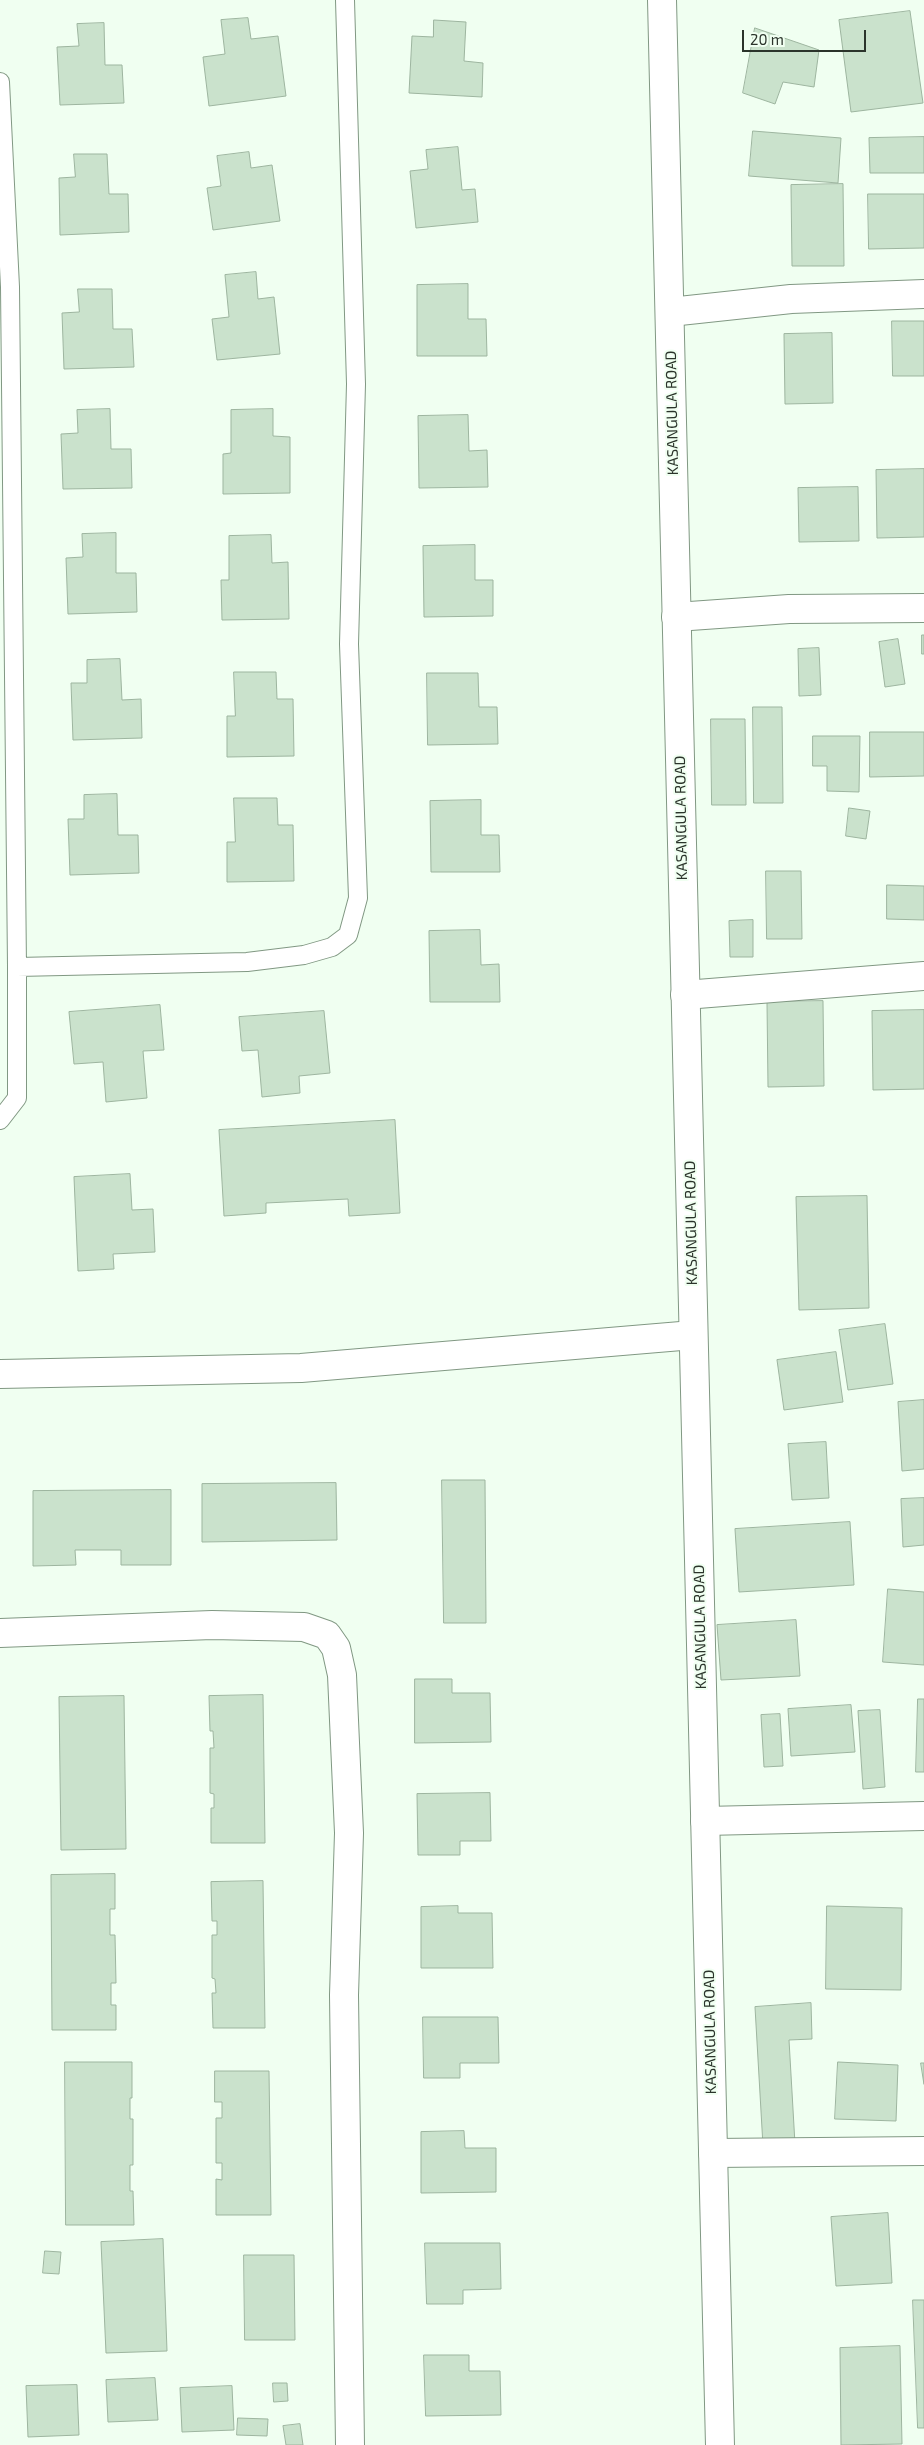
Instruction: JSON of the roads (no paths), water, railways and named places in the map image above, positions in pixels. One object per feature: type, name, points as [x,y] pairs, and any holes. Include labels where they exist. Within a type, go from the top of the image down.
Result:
[{"type":"street","name":"KASANGULA ROAD","points":[[662,0],[720,2445]]},
{"type":"street","points":[[670,312],[791,298],[924,294]]},
{"type":"street","points":[[676,617],[789,609],[924,608]]},
{"type":"street","points":[[685,995],[924,976]]},
{"type":"street","points":[[0,1374],[301,1368],[694,1336]]},
{"type":"street","points":[[0,1633],[212,1626],[304,1627],[327,1635],[336,1648],[342,1675],[349,1833],[344,1995],[350,2445]]},
{"type":"street","points":[[705,1821],[924,1816]]},
{"type":"street","points":[[713,2153],[924,2151]]},
{"type":"lane","points":[[17,966],[247,962],[304,955],[332,947],[348,936],[358,898],[349,644],[356,375],[345,0]]},
{"type":"lane","points":[[0,82],[10,287],[17,966],[17,1098],[0,1120]]}]
